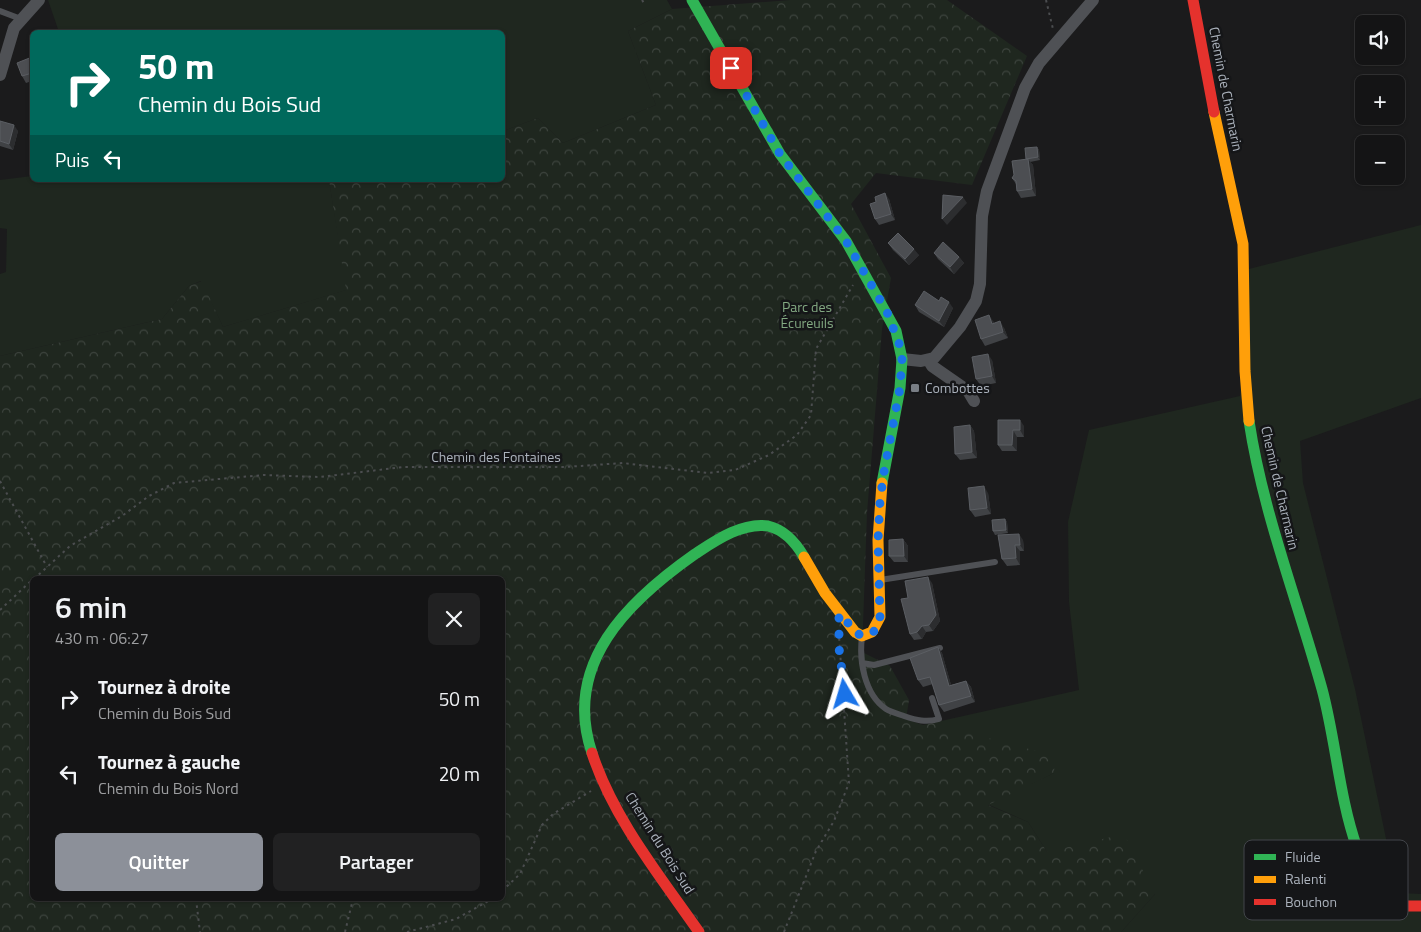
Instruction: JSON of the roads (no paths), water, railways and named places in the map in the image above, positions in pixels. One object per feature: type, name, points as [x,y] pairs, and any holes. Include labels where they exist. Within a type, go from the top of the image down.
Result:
[{"type":"street","points":[[0,75],[14,28],[39,0]]},
{"type":"street","points":[[692,0],[780,154],[846,241],[896,331],[902,359],[900,388],[882,492],[878,540],[879,626],[873,632],[859,634]]},
{"type":"street","points":[[902,359],[929,361],[950,341],[976,301],[980,284],[982,216],[988,191],[1025,88],[1039,63],[1093,0]]},
{"type":"street","name":"Chemin de Charmarin","points":[[1193,0],[1202,56],[1242,244],[1248,412],[1257,469],[1271,527],[1322,691],[1351,828],[1355,840]]},
{"type":"street","points":[[929,361],[932,366],[968,390],[974,401]]},
{"type":"street","name":"Chemin du Bois Sud","points":[[700,932],[632,833],[592,756],[583,710],[600,649],[630,605],[657,582],[704,549],[751,526],[766,526],[780,530],[788,537],[800,551],[821,588],[859,634]]},
{"type":"street","name":"Chemin de Charmarin","points":[[1408,906],[1421,906]]},
{"type":"lane","points":[[0,10],[21,19]]},
{"type":"lane","points":[[879,580],[995,562]]},
{"type":"lane","points":[[859,634],[860,653],[868,684],[879,702],[887,710],[918,720],[930,721],[939,719],[932,698]]},
{"type":"lane","points":[[862,663],[874,665],[940,648]]},
{"type":"place","name":"Combottes","points":[[915,388]]},
{"type":"park label","name":"Parc des Écureuils","points":[[807,316]]}]
